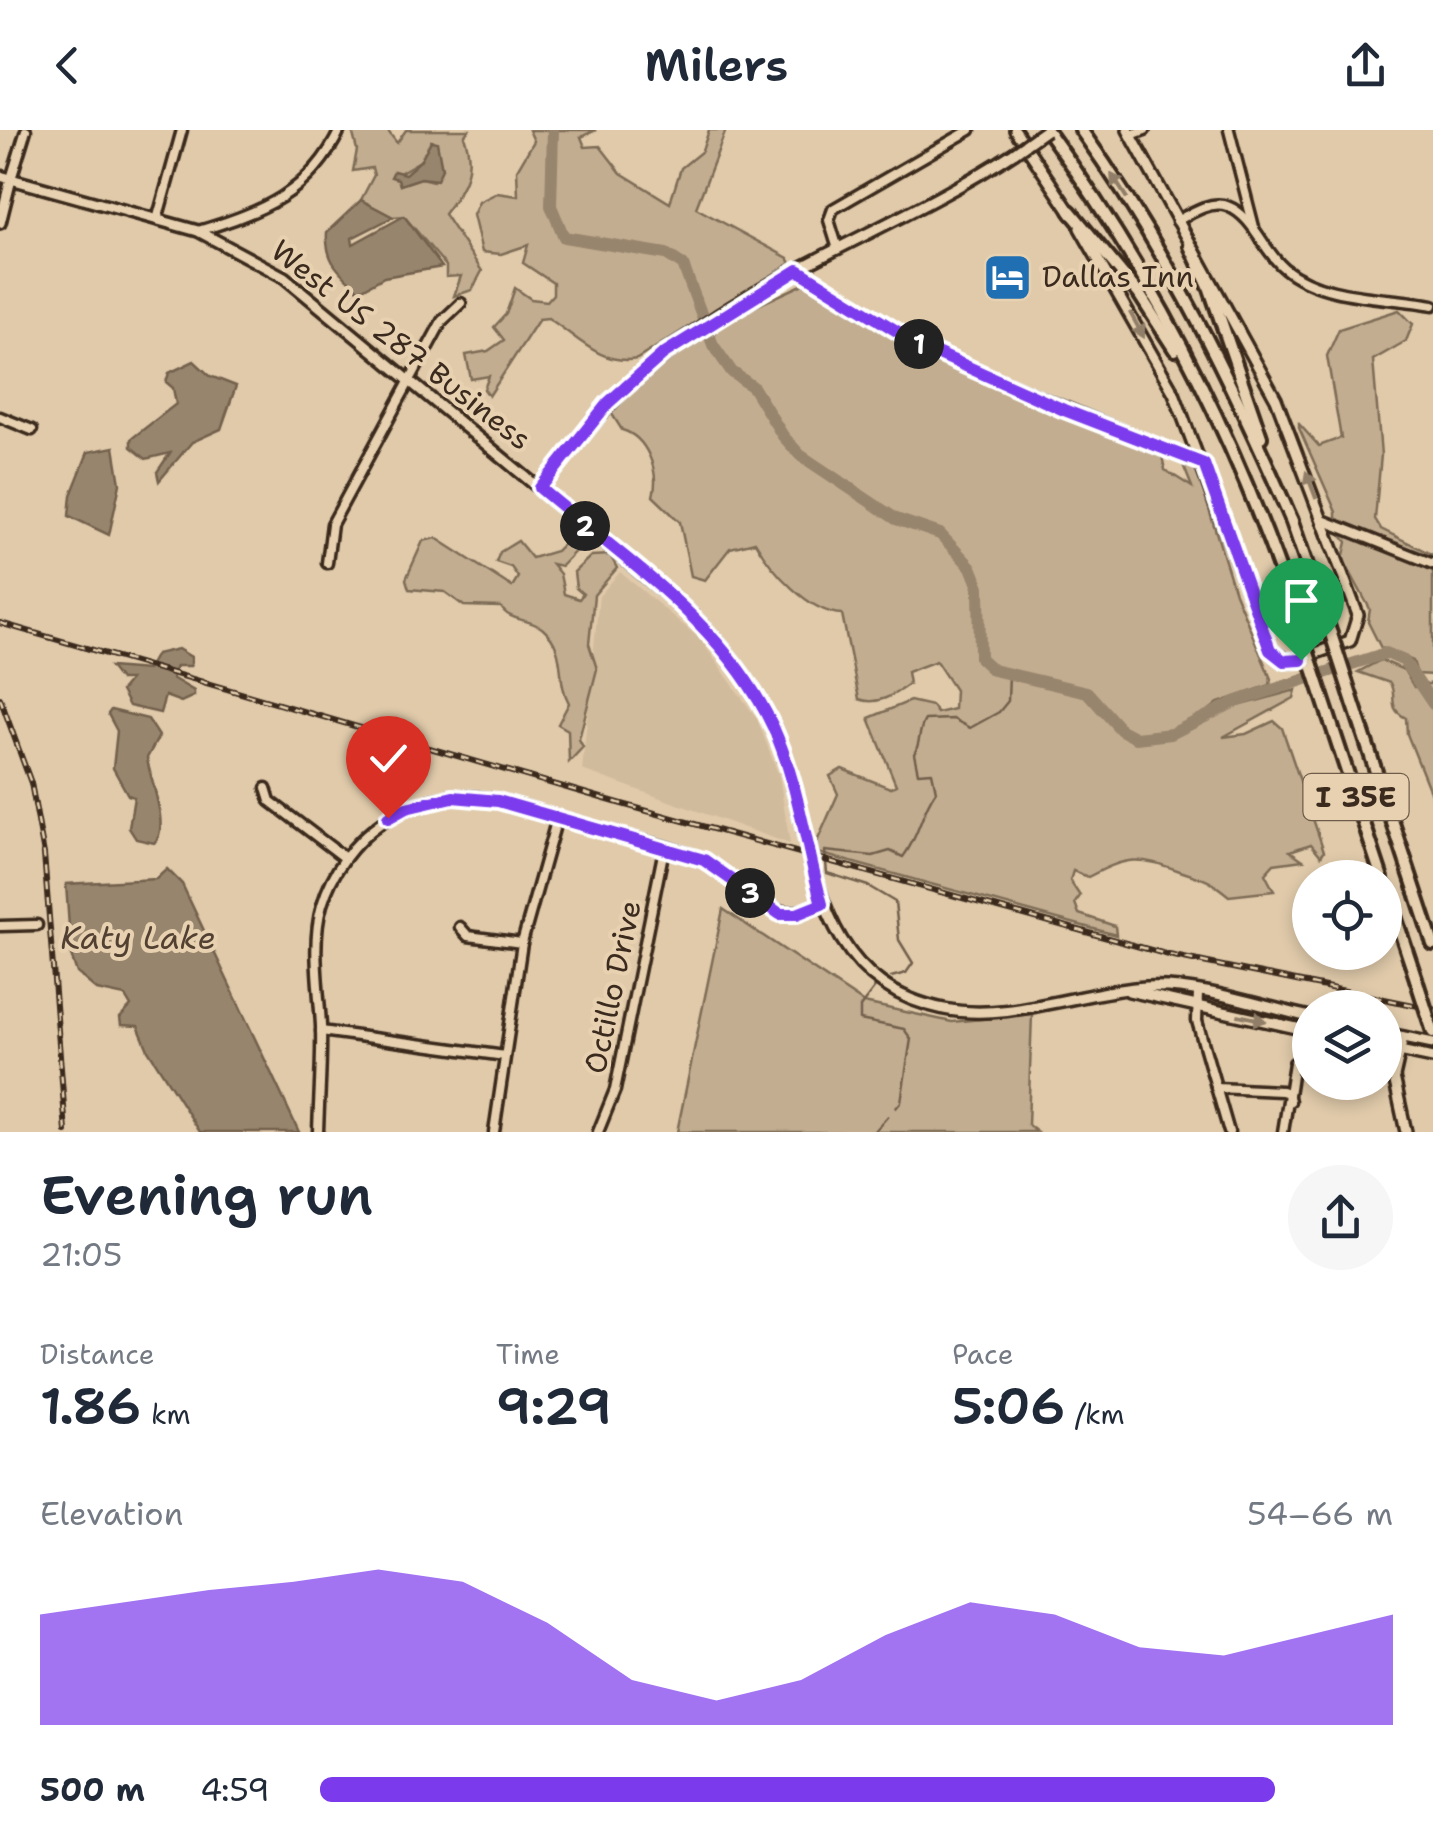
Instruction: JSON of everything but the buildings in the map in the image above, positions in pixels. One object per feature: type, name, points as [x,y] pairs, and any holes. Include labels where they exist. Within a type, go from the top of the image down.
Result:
[{"type":"highway","name":"I 35E","points":[[1046,130],[1113,228],[1206,394],[1269,531],[1376,860]]},
{"type":"highway","name":"I 35E","points":[[1081,130],[1178,283],[1232,387],[1292,521],[1433,944]]},
{"type":"highway","points":[[1070,211],[1146,302],[1191,378],[1206,394]]},
{"type":"highway","points":[[1190,246],[1210,289],[1292,521]]},
{"type":"highway","points":[[1402,937],[1433,1032]]},
{"type":"main road","points":[[1015,130],[1070,211],[1174,393],[1204,464],[1270,650],[1284,661],[1346,644],[1358,614],[1325,520],[1250,346],[1129,133]]},
{"type":"main road","points":[[540,488],[608,403],[692,334],[798,270],[966,184],[1046,130]]},
{"type":"main road","name":"West US 287 Business","points":[[5,177],[198,231],[284,277],[691,614],[742,671],[774,730],[822,904],[838,936],[862,966],[890,987],[935,1007],[993,1011],[1094,991],[1147,987],[1198,993],[1292,1013]]},
{"type":"main road","points":[[0,223],[5,177]]},
{"type":"main road","name":"West US 287 Business","points":[[1126,990],[1292,1027]]},
{"type":"main road","points":[[1402,1039],[1403,1036],[1433,1043]]},
{"type":"main road","points":[[1402,1052],[1433,1058]]},
{"type":"main road","points":[[1402,1062],[1413,1054]]},
{"type":"main road","points":[[1399,1100],[1406,1132]]},
{"type":"street","points":[[5,177],[26,130]]},
{"type":"street","points":[[157,220],[182,130]]},
{"type":"street","points":[[198,231],[252,215],[282,200],[315,172],[340,130]]},
{"type":"street","points":[[838,249],[828,220],[832,209],[970,130]]},
{"type":"street","points":[[1129,133],[1145,130]]},
{"type":"street","points":[[1228,130],[1256,236]]},
{"type":"street","points":[[1176,221],[1218,204],[1239,212],[1284,269],[1308,281],[1337,291],[1433,305]]},
{"type":"street","points":[[798,270],[921,346],[1064,410],[1204,464]]},
{"type":"street","points":[[327,563],[332,524],[442,321],[460,303]]},
{"type":"street","points":[[0,418],[32,430]]},
{"type":"street","points":[[1325,520],[1433,564]]},
{"type":"street","points":[[266,788],[270,801],[346,858]]},
{"type":"street","points":[[318,1132],[321,1031],[317,953],[321,908],[346,858],[388,818],[427,802],[476,797],[704,860],[780,914],[797,914],[822,904]]},
{"type":"street","points":[[494,1132],[522,943],[557,818]]},
{"type":"street","name":"Octillo Drive","points":[[598,1132],[615,1090],[664,848]]},
{"type":"street","points":[[0,926],[37,926]]},
{"type":"street","points":[[460,928],[468,936],[522,943]]},
{"type":"street","points":[[1198,993],[1196,1006],[1229,1132]]},
{"type":"street","points":[[321,1031],[505,1056]]},
{"type":"street","points":[[1283,1132],[1292,1082]]},
{"type":"street","points":[[1216,1088],[1288,1092],[1290,1101]]},
{"type":"shaded area","points":[[352,130],[387,130],[397,143],[406,130],[469,130],[464,136],[469,158],[466,177],[444,214],[482,271],[472,290],[454,296],[461,276],[446,277],[446,266],[404,216],[393,217],[361,200],[374,175],[372,168],[353,171],[357,150]],"holes":[[[420,161],[440,161],[442,168],[433,181],[421,178],[400,185],[398,174]]]},
{"type":"shaded area","points":[[529,130],[596,130],[581,137],[585,147],[600,146],[621,173],[670,203],[681,168],[702,151],[709,130],[726,130],[696,208],[791,263],[637,359],[600,354],[548,318],[539,319],[489,396],[484,389],[489,376],[471,379],[466,355],[488,351],[504,340],[494,327],[506,314],[515,288],[531,299],[547,301],[553,294],[553,283],[523,263],[528,245],[501,254],[482,252],[473,215],[479,202],[497,193],[518,196],[517,170],[534,141]]},
{"type":"shaded area","points":[[806,283],[915,351],[1162,456],[1165,470],[1192,487],[1184,467],[1191,465],[1197,471],[1235,593],[1271,679],[1270,685],[1218,703],[1202,716],[1296,690],[1294,698],[1223,737],[1246,734],[1274,721],[1282,728],[1324,851],[1321,856],[1311,844],[1290,851],[1303,860],[1274,864],[1265,874],[1274,891],[1229,896],[1205,880],[1143,861],[1113,865],[1088,877],[1073,871],[1070,881],[1080,896],[1075,903],[1079,914],[1115,926],[1116,935],[818,853],[816,844],[838,794],[830,776],[842,769],[890,788],[896,785],[869,718],[910,701],[932,706],[937,713],[954,709],[955,690],[936,661],[907,672],[909,684],[891,695],[872,701],[859,699],[842,614],[829,612],[804,598],[781,577],[755,542],[730,548],[705,580],[691,576],[680,522],[653,496],[655,477],[650,457],[638,440],[622,430],[610,411],[686,346],[700,338],[713,340],[717,324]]},
{"type":"shaded area","points":[[1399,310],[1413,324],[1406,341],[1373,360],[1381,455],[1375,519],[1381,529],[1433,555],[1433,675],[1417,674],[1413,661],[1381,648],[1368,622],[1370,609],[1343,559],[1347,542],[1336,528],[1336,512],[1299,428],[1299,424],[1319,446],[1341,438],[1327,356],[1339,329]]},
{"type":"shaded area","points":[[577,530],[583,531],[584,542],[561,566],[552,564],[560,574],[564,594],[579,599],[583,594],[576,588],[574,572],[591,556],[610,555],[617,568],[594,595],[589,644],[597,669],[579,739],[583,747],[569,762],[568,730],[558,724],[569,703],[551,637],[501,607],[464,606],[445,592],[409,589],[406,579],[423,541],[436,538],[512,587],[518,577],[511,567],[496,562],[500,552],[518,541],[532,558],[556,551]]},
{"type":"shaded area","points":[[620,572],[700,639],[757,719],[779,776],[790,844],[582,770],[599,596]]},
{"type":"shaded area","points":[[1381,660],[1404,670],[1414,687],[1433,683],[1433,799],[1407,734],[1406,718],[1394,706],[1390,683],[1358,672]]},
{"type":"shaded area","points":[[723,909],[864,1003],[952,1022],[1032,1014],[1028,1125],[1037,1132],[677,1132]]},
{"type":"water","points":[[431,141],[437,142],[442,169],[437,180],[421,178],[400,185],[398,179],[391,177],[394,171],[405,174],[420,161]]},
{"type":"water","points":[[361,200],[393,217],[352,238],[353,244],[404,216],[442,267],[384,277],[359,291],[331,259],[327,232]]},
{"type":"water","points":[[194,361],[210,376],[236,386],[221,429],[192,442],[159,481],[157,472],[170,453],[146,459],[131,447],[131,439],[176,404],[173,388],[166,382],[169,373]]},
{"type":"water","points":[[114,447],[120,484],[109,535],[69,516],[71,495],[88,452]]},
{"type":"water","points":[[178,649],[191,657],[191,666],[176,666],[172,678],[194,691],[194,696],[181,702],[165,696],[160,713],[129,706],[121,691],[130,680],[120,680],[110,667],[147,670],[156,654]]},
{"type":"water","points":[[111,710],[148,719],[159,736],[147,758],[160,816],[159,836],[154,843],[136,839],[129,828],[134,797],[128,795],[113,768],[117,731],[108,714]]},
{"type":"water","name":"Katy Lake","points":[[167,869],[182,884],[299,1132],[200,1132],[148,1050],[138,1026],[121,1025],[120,1018],[131,1006],[125,996],[97,990],[77,973],[71,955],[66,884],[156,879]]},
{"type":"waterway","points":[[553,130],[551,206],[564,237],[666,254],[683,265],[713,345],[732,372],[753,387],[783,436],[800,455],[896,519],[940,534],[971,567],[979,587],[980,658],[993,670],[1087,692],[1121,730],[1136,738],[1171,734],[1235,702],[1386,653],[1404,661],[1433,704]]},
{"type":"waterway","points":[[891,977],[906,973],[913,963],[899,940],[895,902],[868,886],[827,873],[825,851],[873,856],[890,851],[903,857],[936,791],[932,772],[918,773],[914,754],[925,720],[953,719],[970,728],[999,712],[1008,701],[1009,674]]},
{"type":"waterway","points":[[876,986],[860,1007],[860,1020],[904,1029],[911,1039],[901,1102],[896,1108]]},
{"type":"waterway","points":[[874,1132],[888,1116]]},
{"type":"railway","points":[[0,623],[622,804],[1169,955],[1433,1009]]},
{"type":"railway","points":[[0,698],[31,783],[44,854],[66,1132]]},
{"type":"place","name":"Dallas Inn","points":[[1007,277]]},
{"type":"route","points":[[388,818],[406,808],[453,797],[498,801],[704,860],[780,914],[797,914],[822,904],[774,730],[742,671],[691,614],[540,488],[608,403],[663,354],[798,270],[921,346],[962,366],[1204,464],[1270,650],[1284,661],[1301,660]]}]
